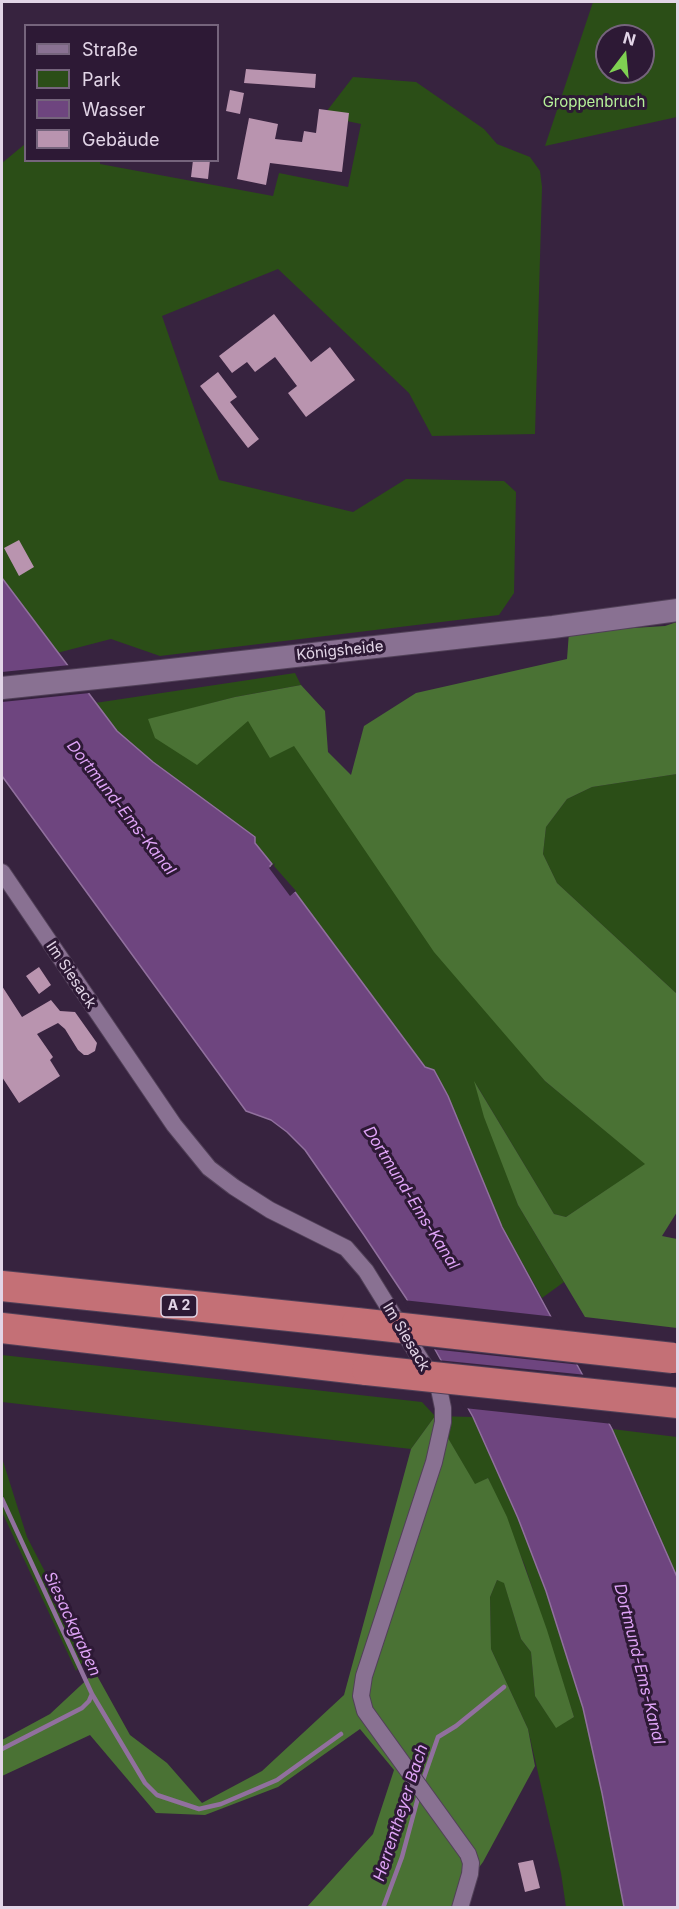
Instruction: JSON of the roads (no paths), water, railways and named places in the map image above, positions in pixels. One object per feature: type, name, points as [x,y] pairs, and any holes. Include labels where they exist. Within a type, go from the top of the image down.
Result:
[{"type":"highway","name":"A 2","points":[[2,1286],[675,1358]]},
{"type":"highway","points":[[2,1328],[678,1403]]},
{"type":"main road","name":"Königsheide","points":[[2,688],[553,627],[678,610]]},
{"type":"street","name":"Im Siesack","points":[[2,872],[174,1125],[210,1168],[234,1187],[270,1210],[346,1248],[366,1271],[438,1389],[443,1408],[443,1422],[434,1462],[364,1676],[361,1696],[365,1711],[468,1854],[471,1863],[470,1874],[460,1908]]},
{"type":"water","name":"Dortmund-Ems-Kanal","points":[[2,578],[117,731],[153,762],[255,837],[255,843],[272,864],[270,866],[292,893],[295,892],[425,1067],[434,1070],[448,1096],[502,1227],[612,1429],[677,1577],[677,1907],[624,1907],[583,1708],[546,1591],[518,1518],[473,1417],[406,1298],[305,1150],[271,1120],[246,1111],[2,776]]},
{"type":"waterway","name":"Siesackgraben","points":[[2,1499],[92,1694],[82,1708],[2,1749]]},
{"type":"waterway","name":"Herrentheyer Bach","points":[[422,1783],[438,1737],[456,1726],[504,1687]]},
{"type":"waterway","points":[[92,1694],[145,1783],[157,1795],[199,1809],[221,1804],[277,1780],[341,1734]]},
{"type":"waterway","name":"Herrentheyer Bach","points":[[383,1908],[402,1857],[419,1794]]},
{"type":"park label","name":"Groppenbruch","points":[[594,102]]}]
